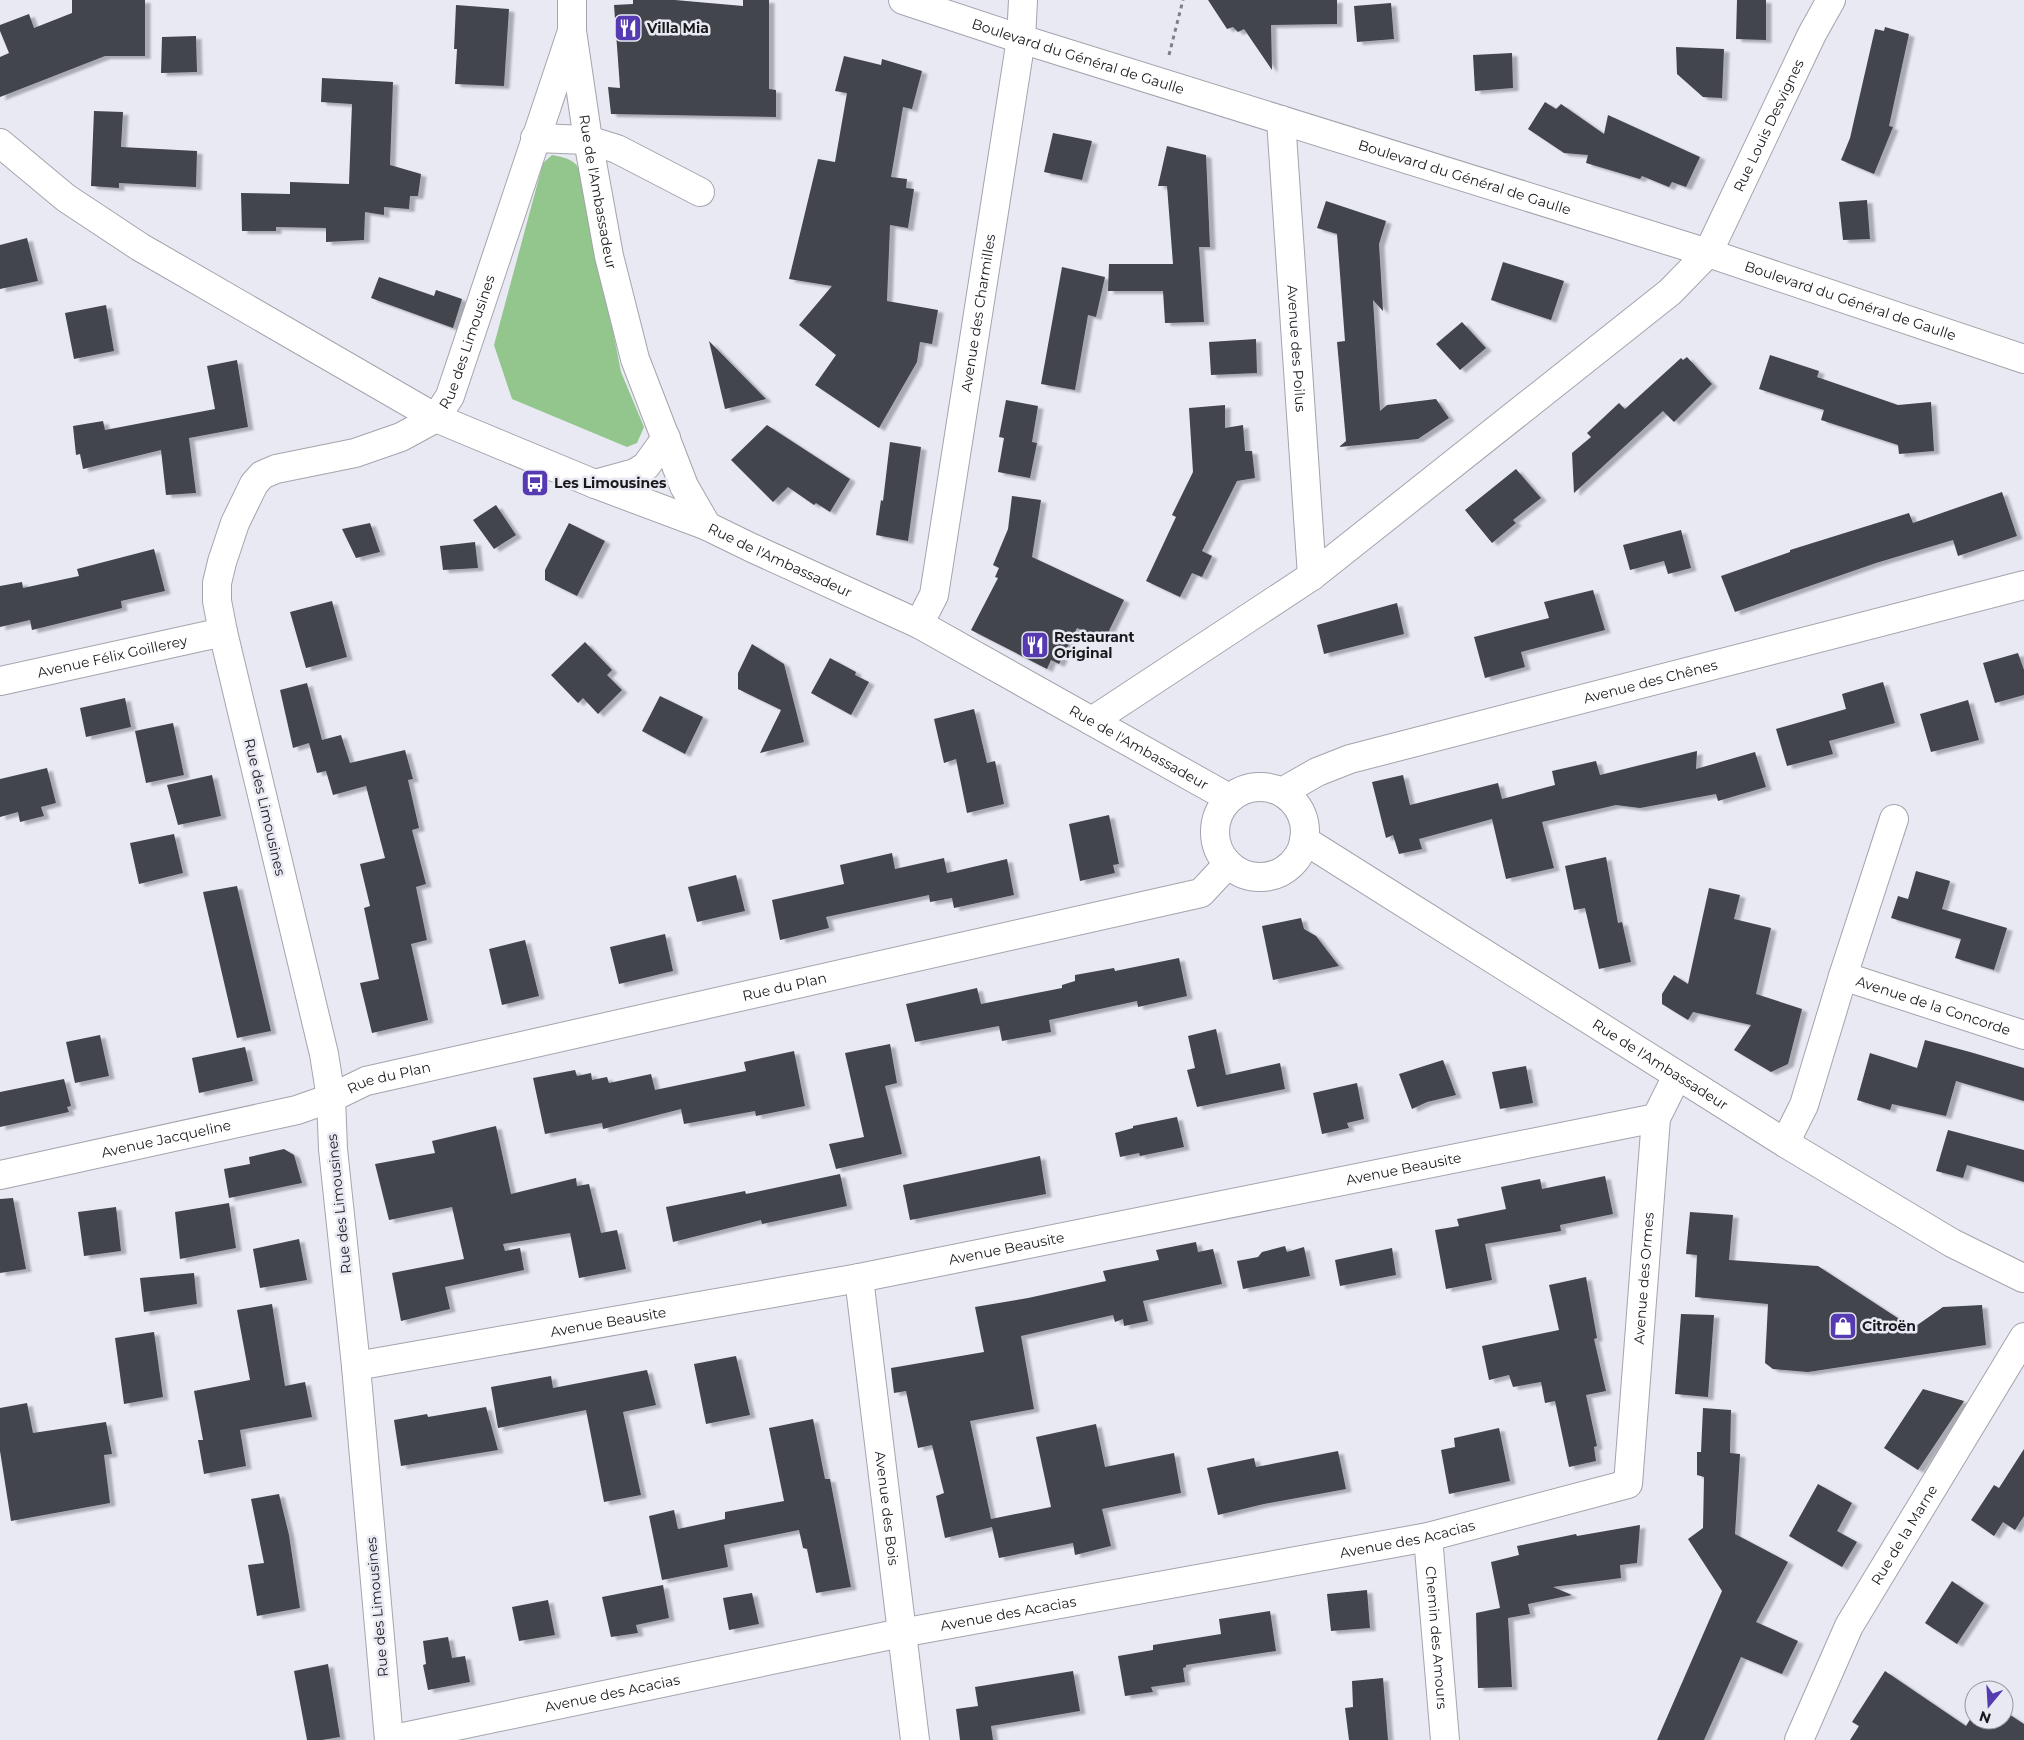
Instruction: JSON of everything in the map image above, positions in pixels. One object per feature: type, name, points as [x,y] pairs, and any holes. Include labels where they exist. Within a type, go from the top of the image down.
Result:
[{"type":"street","name":"Rue de l'Ambassadeur","points":[[572,0],[572,31],[588,140],[609,256],[635,358],[684,486],[707,526],[919,624],[1230,798]]},
{"type":"street","name":"Boulevard du Général de Gaulle","points":[[903,0],[1021,39],[1708,253],[2024,359]]},
{"type":"street","name":"Avenue des Charmilles","points":[[919,624],[934,595],[1021,39],[1022,0]]},
{"type":"street","name":"Rue Louis Desvignes","points":[[1092,720],[1312,576],[1670,292],[1708,253],[1812,34],[1831,0]]},
{"type":"street","name":"Rue des Limousines","points":[[389,1740],[356,1366],[333,1148],[331,1098],[324,1054],[217,601],[217,583],[235,523],[254,484],[262,475],[276,469],[355,453],[401,437],[436,418],[450,396],[572,31]]},
{"type":"street","name":"Avenue des Poilus","points":[[1281,120],[1312,576]]},
{"type":"street","points":[[535,138],[588,140],[617,149],[700,192]]},
{"type":"street","points":[[0,144],[66,198],[140,247],[436,418],[595,484],[707,526]]},
{"type":"street","points":[[595,484],[635,473],[646,466],[666,438]]},
{"type":"street","name":"Avenue des Chênes","points":[[1282,792],[1317,772],[1350,759],[2024,585]]},
{"type":"street","name":"Avenue Félix Goillerey","points":[[0,681],[224,632]]},
{"type":"street","points":[[1269,787],[1282,792],[1293,801],[1301,812],[1305,826],[1304,840],[1300,853],[1292,864],[1280,872],[1254,877],[1240,872],[1228,864],[1219,852],[1215,837],[1215,823],[1220,808],[1241,790],[1269,787]]},
{"type":"street","name":"Avenue de la Concorde","points":[[1785,1143],[1804,1105],[1894,818]]},
{"type":"street","name":"Rue de l'Ambassadeur","points":[[1304,840],[1785,1143],[2024,1284]]},
{"type":"street","name":"Rue du Plan","points":[[331,1098],[366,1081],[1201,893],[1228,864]]},
{"type":"street","name":"Avenue de la Concorde","points":[[1843,976],[2024,1035]]},
{"type":"street","name":"Avenue des Ormes","points":[[1628,1484],[1656,1118],[1677,1076]]},
{"type":"street","name":"Avenue Jacqueline","points":[[0,1175],[297,1110],[331,1098]]},
{"type":"street","name":"Avenue Beausite","points":[[356,1366],[859,1278],[1656,1118]]},
{"type":"street","name":"Avenue des Bois","points":[[859,1278],[915,1740]]},
{"type":"street","name":"Rue de la Marne","points":[[1799,1740],[1849,1626],[2024,1337]]},
{"type":"street","name":"Avenue des Acacias","points":[[389,1740],[901,1633],[1428,1537],[1628,1484]]},
{"type":"street","name":"Chemin des Amours","points":[[1428,1537],[1446,1740]]},
{"type":"path","points":[[1163,83],[1183,0]]},
{"type":"green space","points":[[552,155],[566,158],[573,162],[582,173],[621,372],[644,427],[637,443],[627,447],[512,399],[494,345],[543,163]]},
{"type":"building","points":[[72,0],[145,0],[145,56],[105,56],[0,97],[0,57],[9,53],[0,31],[0,25],[29,14],[34,28],[72,13]]},
{"type":"building","points":[[633,0],[675,0],[743,6],[743,0],[769,0],[769,89],[776,90],[776,117],[611,114],[608,87],[620,88],[614,5],[633,4]]},
{"type":"building","points":[[1208,0],[1337,0],[1337,24],[1271,25],[1272,70],[1244,29],[1238,32],[1233,27],[1227,29]]},
{"type":"building","points":[[1737,0],[1766,0],[1766,40],[1736,39]]},
{"type":"building","points":[[1391,3],[1394,39],[1357,42],[1354,6]]},
{"type":"building","points":[[456,5],[509,9],[504,86],[455,84],[457,49],[454,49]]},
{"type":"building","points":[[1885,27],[1909,34],[1889,126],[1893,127],[1874,174],[1841,160],[1850,138],[1875,29],[1884,31]]},
{"type":"building","points":[[196,36],[197,72],[161,73],[162,37]]},
{"type":"building","points":[[1676,47],[1724,49],[1722,98],[1703,97],[1677,74]]},
{"type":"building","points":[[1512,53],[1513,88],[1475,91],[1473,55]]},
{"type":"building","points":[[844,56],[881,65],[882,59],[922,71],[912,109],[903,107],[891,177],[907,179],[906,188],[914,189],[908,228],[890,225],[887,301],[938,310],[932,344],[920,342],[917,362],[879,428],[815,385],[836,355],[799,325],[832,286],[789,279],[818,159],[835,162],[847,93],[835,91]]},
{"type":"building","points":[[322,78],[393,82],[390,165],[421,174],[418,196],[410,196],[409,209],[384,207],[384,215],[365,212],[364,240],[326,242],[326,228],[276,227],[276,231],[242,231],[241,193],[290,194],[290,182],[349,184],[352,104],[321,102]]},
{"type":"building","points":[[1545,102],[1556,109],[1561,104],[1604,134],[1608,115],[1700,157],[1686,187],[1672,182],[1669,187],[1642,176],[1640,179],[1586,163],[1588,155],[1564,153],[1528,129]]},
{"type":"building","points":[[94,111],[123,112],[121,147],[197,151],[196,187],[119,183],[119,188],[91,186]]},
{"type":"building","points":[[1053,133],[1092,141],[1082,180],[1044,172]]},
{"type":"building","points":[[1167,146],[1206,155],[1210,247],[1199,247],[1204,322],[1165,323],[1163,291],[1108,291],[1109,264],[1173,264],[1167,186],[1158,186]]},
{"type":"building","points":[[1867,200],[1870,239],[1843,240],[1839,202]]},
{"type":"building","points":[[1326,201],[1386,221],[1379,244],[1383,311],[1373,300],[1380,411],[1387,405],[1436,399],[1449,418],[1418,439],[1339,447],[1346,441],[1337,342],[1345,341],[1337,234],[1317,228]]},
{"type":"building","points":[[27,238],[38,281],[0,289],[0,245]]},
{"type":"building","points":[[1503,262],[1564,281],[1551,320],[1491,300]]},
{"type":"building","points":[[1062,267],[1105,277],[1096,317],[1088,315],[1075,390],[1041,384]]},
{"type":"building","points":[[379,277],[434,296],[436,290],[462,299],[453,328],[371,298]]},
{"type":"building","points":[[106,305],[114,351],[74,359],[65,313]]},
{"type":"building","points":[[1462,322],[1486,348],[1460,370],[1436,344]]},
{"type":"building","points":[[1256,339],[1257,373],[1211,375],[1209,342]]},
{"type":"building","points":[[709,341],[766,399],[725,409]]},
{"type":"building","points":[[1770,355],[1819,371],[1817,377],[1898,405],[1931,402],[1934,451],[1899,454],[1898,445],[1821,420],[1824,410],[1759,389]]},
{"type":"building","points":[[1687,357],[1712,384],[1674,422],[1663,411],[1574,493],[1572,453],[1591,437],[1587,433],[1619,403],[1625,409],[1681,358],[1683,360]]},
{"type":"building","points":[[237,360],[248,427],[189,438],[196,493],[166,495],[161,450],[83,469],[80,454],[76,455],[73,426],[103,421],[105,430],[215,409],[207,366]]},
{"type":"building","points":[[1006,400],[1038,406],[1032,442],[1037,443],[1030,478],[998,472],[1004,438],[999,437]]},
{"type":"building","points":[[1225,405],[1225,428],[1243,425],[1245,451],[1252,451],[1255,478],[1237,481],[1202,551],[1212,556],[1202,577],[1192,573],[1180,597],[1146,581],[1176,517],[1172,515],[1193,472],[1189,408]]},
{"type":"building","points":[[767,425],[850,479],[830,512],[816,503],[814,505],[788,487],[773,502],[731,460]]},
{"type":"building","points":[[890,442],[921,447],[908,541],[876,535],[881,500],[883,501]]},
{"type":"building","points":[[1516,469],[1541,498],[1513,520],[1516,523],[1492,543],[1465,510]]},
{"type":"building","points":[[2002,492],[2017,536],[1958,556],[1953,540],[1876,563],[1735,612],[1721,576],[1790,552],[1790,550],[1909,513],[1913,523]]},
{"type":"building","points":[[1012,496],[1041,500],[1032,557],[1124,600],[1104,641],[1077,628],[1059,664],[1051,660],[1047,669],[971,630],[998,578],[995,577],[999,568],[993,565],[1008,529]]},
{"type":"building","points":[[496,505],[516,535],[494,549],[473,520]]},
{"type":"building","points":[[370,523],[380,552],[356,558],[342,529]]},
{"type":"building","points":[[569,523],[605,541],[577,596],[545,580],[545,570]]},
{"type":"building","points":[[1681,530],[1691,568],[1668,574],[1664,561],[1630,570],[1623,545]]},
{"type":"building","points":[[475,542],[478,568],[443,570],[440,546]]},
{"type":"building","points":[[154,549],[165,591],[121,601],[122,608],[32,630],[30,620],[0,627],[0,586],[22,582],[23,588],[79,576],[77,569]]},
{"type":"building","points":[[1593,590],[1605,630],[1521,652],[1525,667],[1485,678],[1474,637],[1549,618],[1544,602]]},
{"type":"building","points":[[332,601],[347,657],[306,668],[290,612]]},
{"type":"building","points":[[1397,603],[1404,634],[1324,654],[1317,625]]},
{"type":"building","points":[[585,642],[612,670],[607,675],[622,690],[598,714],[583,698],[578,703],[551,675]]},
{"type":"building","points":[[752,644],[784,664],[804,742],[760,753],[781,710],[738,689],[738,673]]},
{"type":"building","points":[[2018,653],[2024,670],[2024,695],[1995,703],[1983,663]]},
{"type":"building","points":[[830,658],[856,672],[855,675],[869,682],[851,715],[811,693]]},
{"type":"building","points":[[1883,682],[1895,723],[1829,741],[1833,754],[1787,766],[1776,729],[1846,709],[1842,694]]},
{"type":"building","points":[[307,683],[322,740],[341,735],[350,763],[405,750],[413,779],[408,780],[419,828],[412,830],[426,884],[416,887],[427,940],[411,944],[428,1020],[372,1033],[360,983],[379,979],[364,908],[370,906],[360,864],[385,858],[366,786],[333,795],[326,771],[317,773],[309,743],[293,748],[280,690]]},
{"type":"building","points":[[660,696],[703,717],[685,754],[642,731]]},
{"type":"building","points":[[125,698],[131,727],[86,737],[80,708]]},
{"type":"building","points":[[1968,700],[1979,740],[1931,752],[1920,714]]},
{"type":"building","points":[[974,709],[987,763],[995,761],[1004,804],[967,813],[956,759],[944,763],[934,719]]},
{"type":"building","points":[[173,723],[184,775],[146,783],[135,731]]},
{"type":"building","points":[[1697,751],[1696,769],[1755,752],[1766,787],[1718,801],[1716,794],[1640,808],[1616,805],[1542,822],[1554,868],[1506,879],[1492,819],[1419,839],[1422,849],[1399,854],[1393,835],[1386,838],[1372,782],[1403,775],[1410,805],[1498,783],[1502,799],[1555,785],[1552,771],[1596,761],[1600,775]]},
{"type":"building","points":[[47,768],[56,803],[41,807],[44,816],[20,822],[18,812],[0,817],[0,779]]},
{"type":"building","points":[[212,775],[221,816],[178,825],[167,785]]},
{"type":"building","points":[[1109,815],[1119,864],[1113,865],[1115,873],[1080,881],[1069,824]]},
{"type":"building","points":[[174,834],[183,873],[139,884],[130,843]]},
{"type":"building","points":[[892,853],[895,869],[944,858],[947,873],[1007,859],[1014,895],[954,908],[952,898],[930,902],[929,895],[826,917],[829,928],[780,940],[772,900],[844,884],[840,865]]},
{"type":"building","points":[[1606,857],[1618,923],[1622,922],[1631,962],[1599,969],[1585,908],[1574,910],[1565,866]]},
{"type":"building","points":[[1916,871],[1950,881],[1942,909],[2007,928],[1994,970],[1955,958],[1961,939],[1891,918],[1898,896],[1908,899]]},
{"type":"building","points":[[736,875],[745,911],[697,922],[688,887]]},
{"type":"building","points":[[237,886],[271,1031],[237,1038],[203,892]]},
{"type":"building","points":[[1709,888],[1740,895],[1734,919],[1771,928],[1756,994],[1802,1009],[1788,1064],[1771,1072],[1734,1050],[1751,1025],[1693,1012],[1688,1020],[1662,1004],[1662,994],[1674,975],[1688,984]]},
{"type":"building","points":[[1301,918],[1304,929],[1316,936],[1339,966],[1273,980],[1262,926]]},
{"type":"building","points":[[665,934],[673,971],[619,984],[610,947]]},
{"type":"building","points":[[525,940],[539,996],[502,1005],[489,949]]},
{"type":"building","points":[[1179,958],[1187,996],[1138,1007],[1137,1001],[1049,1020],[1051,1032],[1002,1041],[999,1026],[915,1042],[906,1004],[977,988],[981,1004],[1062,988],[1062,985],[1075,981],[1075,975],[1114,968],[1115,971]]},
{"type":"building","points":[[1216,1029],[1226,1075],[1280,1063],[1285,1089],[1197,1107],[1187,1070],[1195,1068],[1188,1036]]},
{"type":"building","points":[[100,1035],[109,1076],[75,1083],[66,1042]]},
{"type":"building","points":[[1925,1040],[2024,1068],[2024,1101],[1956,1081],[1946,1116],[1892,1104],[1890,1110],[1857,1100],[1870,1053],[1917,1068]]},
{"type":"building","points":[[890,1044],[897,1083],[885,1086],[902,1154],[836,1169],[829,1144],[864,1137],[845,1053]]},
{"type":"building","points":[[245,1047],[253,1081],[199,1093],[192,1058]]},
{"type":"building","points":[[794,1051],[805,1106],[756,1116],[755,1111],[684,1124],[681,1109],[603,1129],[602,1123],[545,1134],[533,1078],[575,1070],[577,1076],[591,1073],[592,1080],[607,1077],[609,1083],[651,1074],[655,1090],[746,1071],[744,1062]]},
{"type":"building","points":[[1443,1060],[1456,1095],[1427,1102],[1412,1109],[1399,1074]]},
{"type":"building","points":[[1526,1066],[1533,1103],[1500,1109],[1492,1072]]},
{"type":"building","points":[[64,1079],[71,1106],[67,1107],[69,1112],[0,1127],[0,1092]]},
{"type":"building","points":[[1357,1083],[1364,1119],[1347,1123],[1349,1128],[1322,1134],[1313,1093]]},
{"type":"building","points":[[1177,1117],[1184,1147],[1140,1156],[1139,1153],[1120,1157],[1115,1133],[1133,1128],[1133,1126]]},
{"type":"building","points":[[496,1126],[511,1194],[576,1178],[577,1186],[589,1184],[601,1233],[617,1230],[626,1269],[579,1278],[570,1233],[503,1244],[505,1251],[520,1248],[524,1270],[445,1287],[450,1309],[401,1321],[392,1273],[464,1259],[452,1207],[389,1220],[375,1164],[435,1153],[432,1141]]},
{"type":"building","points":[[1948,1130],[2024,1150],[2024,1182],[1967,1165],[1963,1178],[1936,1171]]},
{"type":"building","points":[[284,1149],[294,1155],[302,1183],[229,1198],[224,1169],[250,1164],[249,1157]]},
{"type":"building","points":[[1040,1156],[1046,1194],[910,1220],[903,1185]]},
{"type":"building","points":[[840,1174],[847,1206],[762,1224],[761,1220],[673,1242],[666,1207],[745,1191],[746,1194]]},
{"type":"building","points":[[1605,1176],[1613,1214],[1560,1225],[1561,1231],[1485,1244],[1492,1280],[1446,1289],[1435,1230],[1459,1226],[1457,1219],[1506,1209],[1501,1187],[1540,1179],[1542,1189]]},
{"type":"building","points":[[13,1198],[26,1269],[0,1273],[0,1199]]},
{"type":"building","points":[[229,1203],[236,1248],[180,1259],[175,1212]]},
{"type":"building","points":[[116,1207],[121,1251],[84,1256],[78,1212]]},
{"type":"building","name":"Citroën","points":[[1690,1212],[1733,1215],[1729,1260],[1818,1266],[1913,1328],[1943,1307],[1982,1305],[1986,1345],[1808,1372],[1773,1369],[1765,1363],[1768,1304],[1695,1297],[1697,1255],[1686,1254]]},
{"type":"building","points":[[299,1239],[307,1280],[260,1288],[253,1249]]},
{"type":"building","points":[[1196,1242],[1198,1252],[1213,1249],[1222,1284],[1143,1301],[1148,1321],[1124,1326],[1123,1319],[1115,1322],[1113,1315],[1021,1336],[1034,1409],[970,1421],[991,1519],[1051,1507],[1036,1437],[1096,1424],[1105,1467],[1174,1453],[1181,1493],[1102,1509],[1111,1546],[1075,1555],[1073,1543],[999,1558],[992,1527],[945,1538],[936,1496],[944,1493],[932,1445],[918,1448],[906,1391],[894,1393],[891,1368],[984,1352],[975,1307],[1106,1281],[1103,1271],[1159,1260],[1156,1250]]},
{"type":"building","points":[[1285,1246],[1287,1252],[1304,1247],[1310,1276],[1243,1289],[1237,1261],[1258,1257],[1262,1252]]},
{"type":"building","points":[[1392,1248],[1396,1275],[1340,1286],[1335,1260]]},
{"type":"building","points":[[194,1273],[197,1304],[144,1312],[140,1278]]},
{"type":"building","points":[[1586,1277],[1597,1338],[1594,1339],[1606,1391],[1586,1395],[1597,1446],[1594,1447],[1596,1461],[1569,1467],[1555,1401],[1545,1403],[1541,1382],[1513,1387],[1509,1375],[1489,1380],[1482,1346],[1559,1330],[1549,1285]]},
{"type":"building","points":[[272,1304],[285,1386],[305,1382],[312,1417],[240,1430],[246,1466],[204,1474],[198,1440],[203,1440],[194,1391],[250,1380],[237,1310]]},
{"type":"building","points":[[1681,1314],[1714,1315],[1708,1397],[1675,1394]]},
{"type":"building","points":[[154,1332],[163,1397],[124,1404],[115,1338]]},
{"type":"building","points":[[736,1356],[750,1415],[706,1424],[694,1364]]},
{"type":"building","points":[[647,1370],[656,1405],[623,1412],[641,1495],[604,1502],[586,1410],[498,1428],[491,1387],[551,1376],[553,1388]]},
{"type":"building","points":[[1923,1389],[1964,1401],[1918,1470],[1884,1448]]},
{"type":"building","points":[[27,1403],[33,1433],[106,1422],[112,1454],[104,1455],[110,1503],[11,1521],[0,1451],[0,1408]]},
{"type":"building","points":[[486,1407],[498,1450],[401,1466],[394,1420],[427,1414],[428,1417]]},
{"type":"building","points":[[1703,1408],[1731,1410],[1730,1453],[1740,1454],[1735,1534],[1788,1562],[1756,1622],[1798,1641],[1782,1674],[1741,1657],[1704,1740],[1657,1740],[1722,1591],[1688,1539],[1703,1528],[1704,1477],[1697,1475],[1697,1452],[1701,1452]]},
{"type":"building","points":[[813,1419],[825,1479],[830,1479],[851,1587],[816,1593],[807,1549],[803,1548],[799,1530],[724,1545],[728,1567],[662,1580],[649,1516],[674,1510],[678,1529],[725,1519],[725,1512],[784,1501],[769,1428]]},
{"type":"building","points":[[1499,1428],[1510,1481],[1449,1494],[1441,1450],[1455,1447],[1454,1438]]},
{"type":"building","points":[[2024,1449],[2024,1516],[2015,1530],[2003,1522],[1994,1536],[1971,1520],[1994,1485],[1999,1488]]},
{"type":"building","points":[[1338,1451],[1346,1489],[1264,1504],[1218,1515],[1207,1468],[1254,1458],[1256,1467]]},
{"type":"building","points":[[1818,1484],[1852,1503],[1837,1531],[1857,1542],[1842,1567],[1789,1536]]},
{"type":"building","points":[[279,1494],[289,1535],[300,1608],[257,1616],[248,1565],[264,1563],[251,1499]]},
{"type":"building","points":[[1640,1525],[1637,1563],[1620,1565],[1621,1578],[1553,1587],[1572,1595],[1528,1604],[1530,1614],[1508,1618],[1512,1687],[1478,1688],[1476,1613],[1500,1608],[1491,1562],[1519,1555],[1517,1546],[1576,1534],[1577,1536]]},
{"type":"building","points":[[1952,1581],[1984,1603],[1957,1644],[1925,1623]]},
{"type":"building","points":[[663,1585],[669,1618],[636,1625],[638,1633],[611,1637],[602,1597]]},
{"type":"building","points":[[1367,1590],[1370,1628],[1331,1631],[1327,1594]]},
{"type":"building","points":[[752,1593],[759,1624],[729,1630],[723,1598]]},
{"type":"building","points":[[548,1600],[555,1635],[519,1641],[512,1607]]},
{"type":"building","points":[[1270,1611],[1276,1651],[1186,1665],[1183,1668],[1185,1682],[1151,1687],[1153,1692],[1125,1696],[1118,1656],[1153,1650],[1153,1645],[1221,1634],[1219,1619]]},
{"type":"building","points":[[448,1637],[452,1658],[465,1656],[470,1682],[428,1690],[423,1665],[426,1664],[423,1641]]},
{"type":"building","points":[[328,1664],[340,1737],[307,1740],[294,1671]]},
{"type":"building","points":[[1073,1671],[1080,1711],[991,1726],[993,1740],[960,1740],[956,1709],[978,1706],[975,1687]]},
{"type":"building","points":[[1885,1671],[1964,1725],[1964,1730],[2014,1730],[2014,1718],[2024,1724],[2024,1740],[1850,1740],[1859,1726],[1852,1722]]},
{"type":"building","points":[[1383,1678],[1388,1740],[1349,1740],[1345,1708],[1353,1707],[1352,1681]]},
{"type":"place","name":"Villa Mia","points":[[628,28]]},
{"type":"place","name":"Les Limousines","points":[[535,483]]},
{"type":"place","name":"Restaurant Original","points":[[1035,645]]},
{"type":"place","name":"Citroën","points":[[1843,1326]]}]
